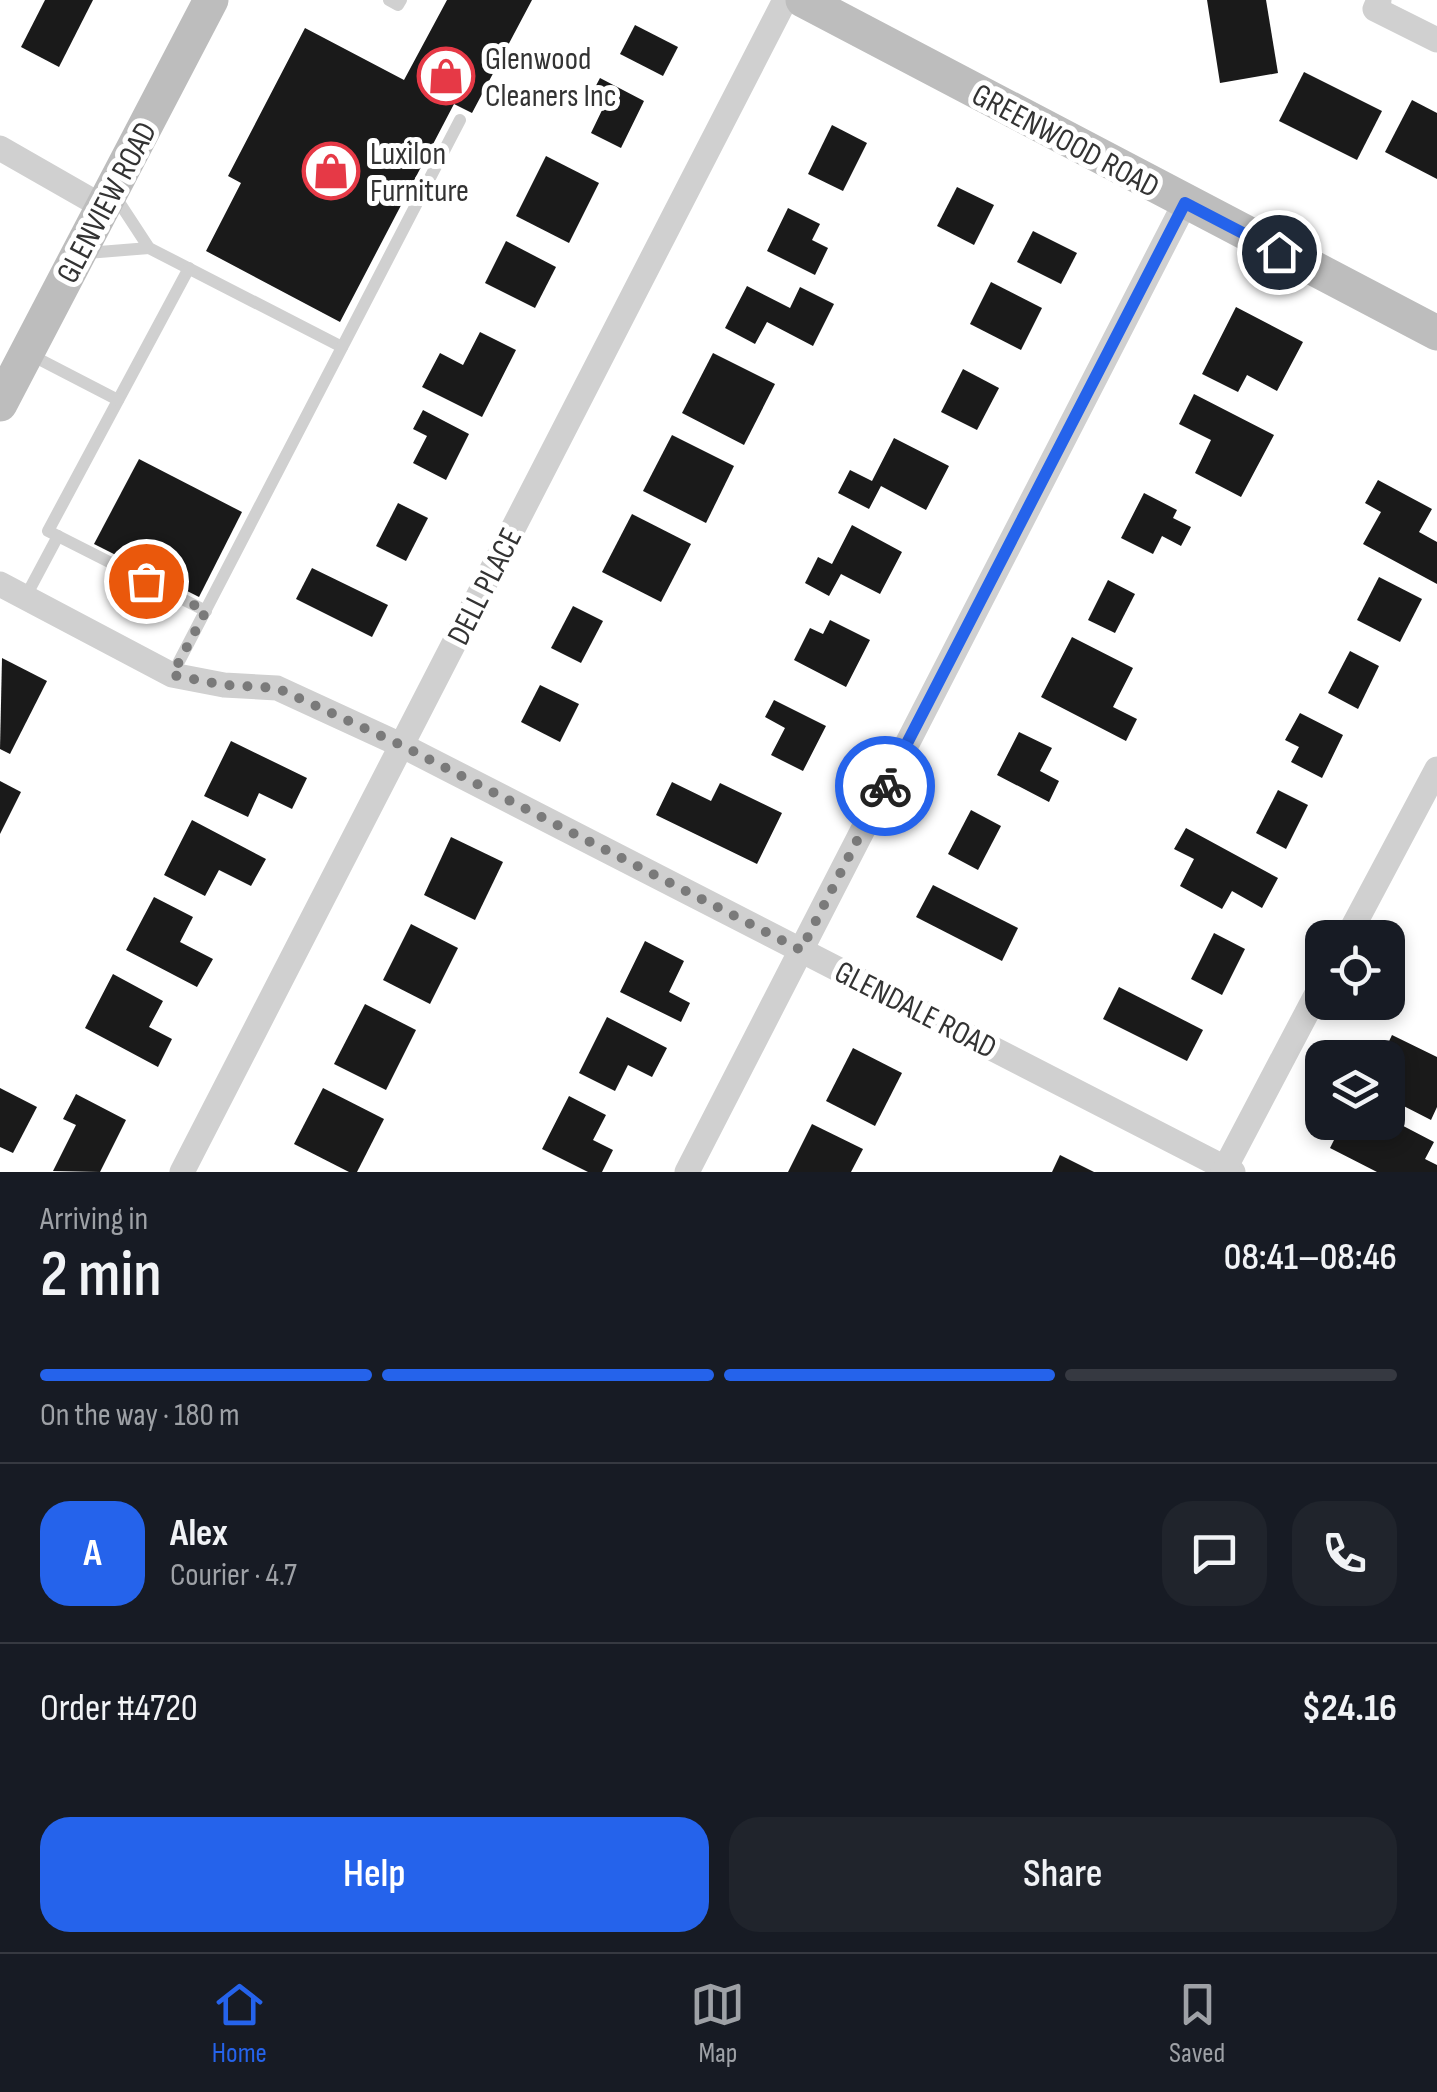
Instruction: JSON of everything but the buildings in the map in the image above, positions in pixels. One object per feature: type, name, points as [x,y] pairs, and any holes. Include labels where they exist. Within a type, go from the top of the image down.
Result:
[{"type":"main road","name":"GLENVIEW ROAD","points":[[0,404],[212,0]]},
{"type":"main road","name":"GREENWOOD ROAD","points":[[804,0],[1437,333]]},
{"type":"street","name":"DELL PLACE","points":[[182,1172],[785,0]]},
{"type":"street","points":[[1380,0],[1375,9],[1437,40]]},
{"type":"street","points":[[0,148],[107,199]]},
{"type":"street","points":[[687,1172],[1185,203]]},
{"type":"street","name":"GLENDALE ROAD","points":[[0,584],[172,675],[224,685],[277,688],[403,746],[1227,1171]]},
{"type":"street","points":[[1357,920],[1437,769]]},
{"type":"street","points":[[1227,1171],[1305,1017]]},
{"type":"lane","points":[[390,0],[398,5],[400,0]]},
{"type":"lane","points":[[172,675],[460,120]]},
{"type":"lane","points":[[107,199],[149,248],[342,347]]},
{"type":"lane","points":[[79,253],[149,248]]},
{"type":"lane","points":[[188,268],[48,531],[206,611]]},
{"type":"lane","points":[[27,352],[118,400]]},
{"type":"lane","points":[[26,596],[58,536]]},
{"type":"way so far","points":[[146,581],[206,611],[172,675],[224,685],[277,688],[403,746],[801,950],[885,786]]},
{"type":"place","name":"Glenwood Cleaners Inc","points":[[446,76]]},
{"type":"place","name":"Luxilon Furniture","points":[[331,171]]},
{"type":"route","points":[[885,786],[1185,203],[1279,252]]}]
